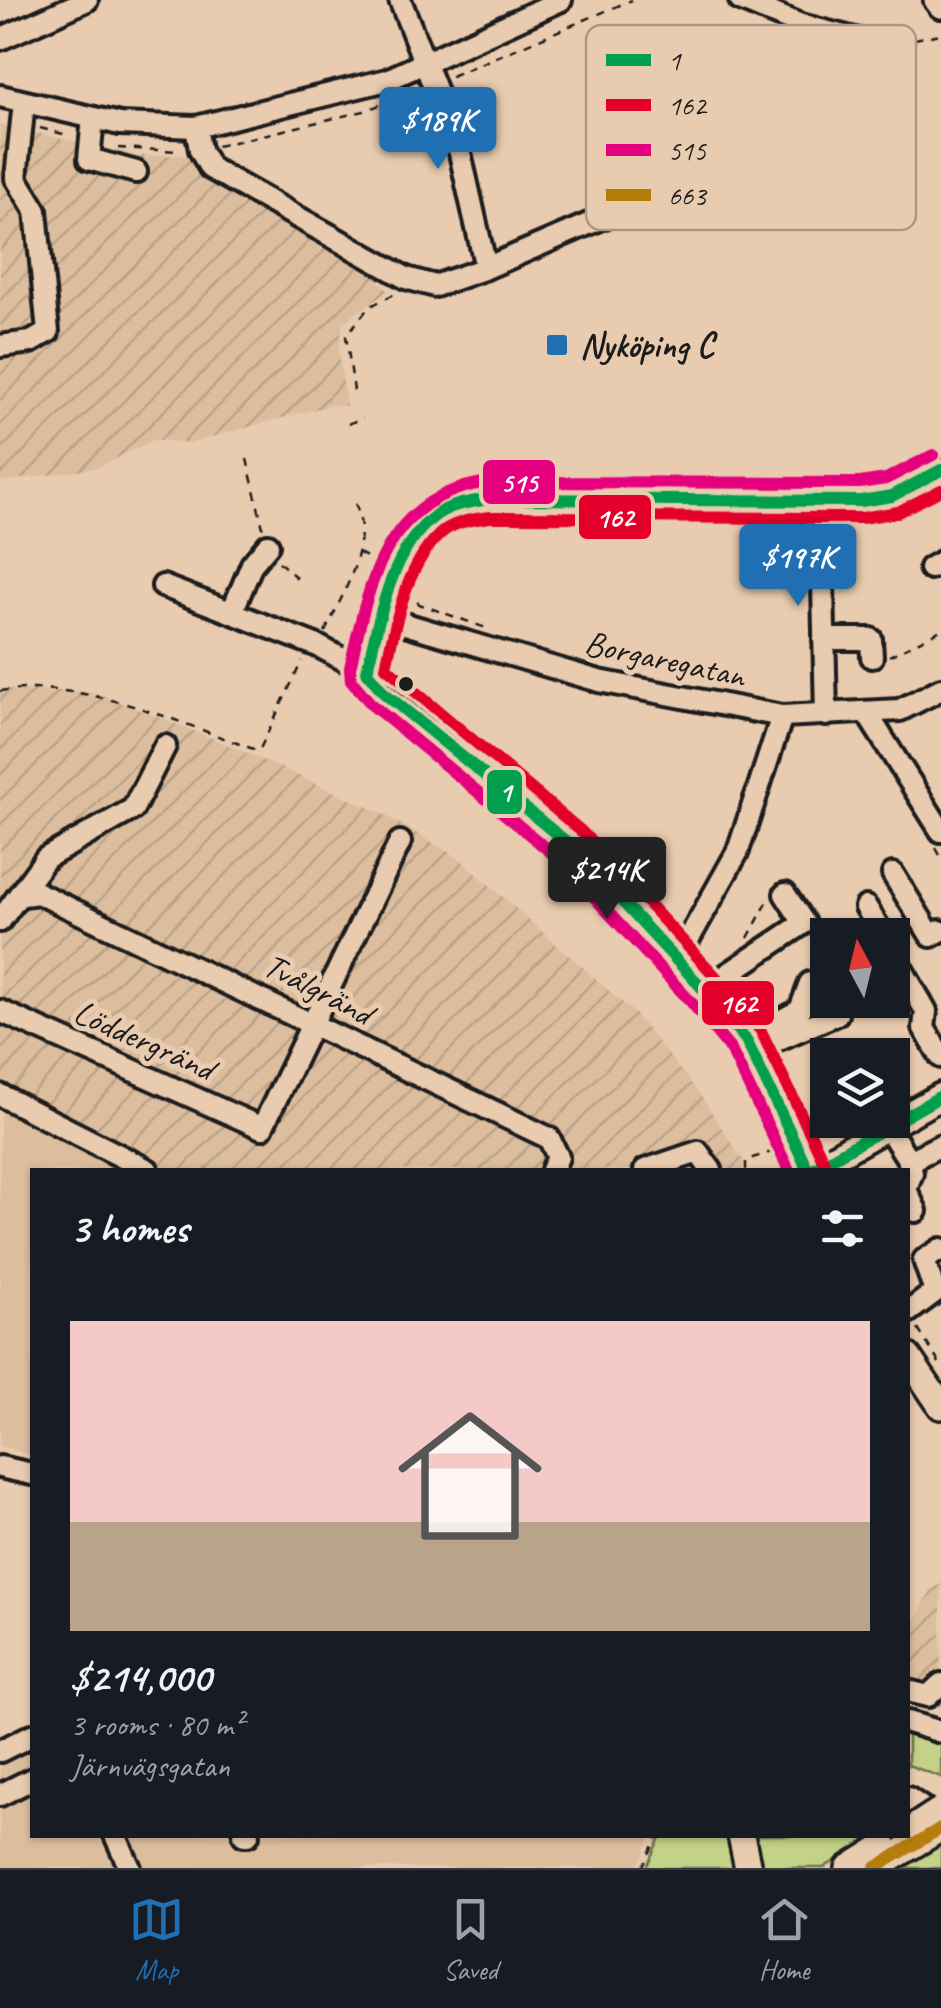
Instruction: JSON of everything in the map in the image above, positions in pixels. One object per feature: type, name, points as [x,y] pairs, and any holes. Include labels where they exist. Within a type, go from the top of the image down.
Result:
[{"type":"main road","points":[[910,1113],[941,1096]]},
{"type":"main road","points":[[814,1168],[866,1138]]},
{"type":"main road","points":[[910,1360],[941,1406]]},
{"type":"main road","points":[[875,1868],[941,1810]]},
{"type":"main road","points":[[849,1868],[906,1838]]},
{"type":"street","points":[[0,39],[87,0]]},
{"type":"street","points":[[400,0],[460,153],[486,268]]},
{"type":"street","points":[[0,96],[146,128],[196,128],[354,90],[424,63],[561,0]]},
{"type":"street","points":[[740,0],[800,25]]},
{"type":"street","points":[[0,346],[31,342],[48,332],[36,211],[16,178],[24,102]]},
{"type":"street","points":[[92,118],[89,160],[136,172]]},
{"type":"street","points":[[196,128],[200,150],[210,168],[406,278],[434,286],[586,225]]},
{"type":"street","points":[[367,672],[378,616],[424,525],[440,512],[489,499],[821,501],[892,496],[941,470]]},
{"type":"street","points":[[821,501],[826,716]]},
{"type":"street","points":[[232,612],[252,564],[268,545]]},
{"type":"street","points":[[164,586],[318,646],[367,672],[384,693],[570,846],[704,990],[748,1045],[809,1168]]},
{"type":"street","name":"Borgaregatan","points":[[378,616],[600,681],[782,716],[868,715],[900,710],[941,689]]},
{"type":"street","points":[[824,639],[870,639],[872,657]]},
{"type":"street","points":[[868,715],[941,831]]},
{"type":"street","points":[[676,960],[738,851],[782,716]]},
{"type":"street","points":[[0,922],[46,858],[133,809],[165,746]]},
{"type":"street","points":[[312,1024],[400,842]]},
{"type":"street","points":[[892,874],[932,936],[940,931]]},
{"type":"street","name":"Tvålgränd","points":[[23,895],[38,893],[549,1138],[558,1157],[553,1168]]},
{"type":"street","points":[[704,990],[804,923],[777,896]]},
{"type":"street","points":[[866,906],[873,918]]},
{"type":"street","points":[[748,1045],[800,1010],[810,984]]},
{"type":"street","points":[[910,984],[926,1012],[924,1028],[941,1057]]},
{"type":"street","name":"Löddergränd","points":[[0,1011],[262,1128],[312,1024]]},
{"type":"street","points":[[748,1045],[825,1018]]},
{"type":"street","points":[[1,1098],[144,1168]]},
{"type":"street","points":[[895,1138],[909,1161],[910,1178]]},
{"type":"street","points":[[909,1161],[940,1148]]},
{"type":"street","points":[[651,1168],[698,1152],[710,1168]]},
{"type":"street","points":[[910,1311],[935,1292],[924,1260],[941,1249]]},
{"type":"street","points":[[1,1473],[30,1474]]},
{"type":"street","points":[[910,1692],[928,1696],[941,1684]]},
{"type":"street","points":[[910,1723],[941,1732]]},
{"type":"street","points":[[0,1751],[30,1737]]},
{"type":"street","points":[[0,1795],[30,1781]]},
{"type":"street","points":[[910,1802],[923,1829]]},
{"type":"street","points":[[116,1838],[130,1868]]},
{"type":"path","points":[[916,39],[941,34]]},
{"type":"path","points":[[354,391],[346,336],[369,307],[394,296],[406,278]]},
{"type":"path","points":[[348,424],[363,418]]},
{"type":"path","points":[[247,459],[268,545],[282,568],[299,580]]},
{"type":"path","points":[[0,691],[52,686],[153,712],[259,750],[306,655],[318,646],[359,553],[362,518],[352,497]]},
{"type":"path","points":[[359,553],[410,579],[412,600],[418,604],[484,627]]},
{"type":"path","points":[[872,657],[892,656],[941,630]]},
{"type":"path","points":[[734,970],[777,896]]},
{"type":"path","points":[[746,1168],[746,1160],[761,1152],[784,1149]]},
{"type":"path","points":[[910,1315],[941,1366]]},
{"type":"path","points":[[642,1868],[657,1838]]},
{"type":"shaded area","points":[[0,125],[139,156],[184,155],[205,175],[358,260],[388,291],[343,323],[339,351],[346,406],[331,405],[189,443],[153,440],[97,468],[0,482]]},
{"type":"shaded area","points":[[0,692],[94,692],[222,742],[382,813],[460,859],[633,1012],[699,1093],[744,1162],[743,1168],[165,1168],[0,1094]]},
{"type":"shaded area","points":[[4,1110],[124,1168],[30,1168],[30,1454],[0,1446],[0,1119]]},
{"type":"shaded area","points":[[941,1584],[941,1707],[910,1700],[910,1632],[931,1589]]},
{"type":"shaded area","points":[[30,1748],[30,1838],[651,1838],[637,1868],[0,1868],[0,1764]]},
{"type":"green space","points":[[910,1730],[941,1738],[941,1777],[910,1766]]},
{"type":"green space","points":[[660,1838],[730,1838],[738,1868],[646,1868]]},
{"type":"green space","points":[[755,1838],[871,1838],[823,1868],[763,1868]]},
{"type":"green space","points":[[941,1844],[941,1868],[902,1868]]},
{"type":"transit line","name":"515","points":[[788,1168],[731,1050],[691,1002],[558,858],[372,705],[351,680],[350,668],[365,604],[388,547],[405,523],[427,504],[455,490],[489,482],[860,483],[886,479],[933,455]]},
{"type":"transit line","name":"1","points":[[807,1168],[746,1040],[704,990],[570,845],[384,693],[367,672],[397,566],[421,529],[436,515],[455,506],[489,499],[861,501],[892,496],[941,470]]},
{"type":"transit line","name":"162","points":[[824,1162],[761,1031],[717,978],[581,831],[386,667],[412,575],[432,542],[461,522],[490,517],[862,518],[898,512],[941,490]]},
{"type":"transit line","name":"1","points":[[815,1168],[941,1096]]},
{"type":"transit line","name":"663","points":[[875,1868],[941,1828]]},
{"type":"place","name":"Nyköping C","points":[[557,345]]}]
